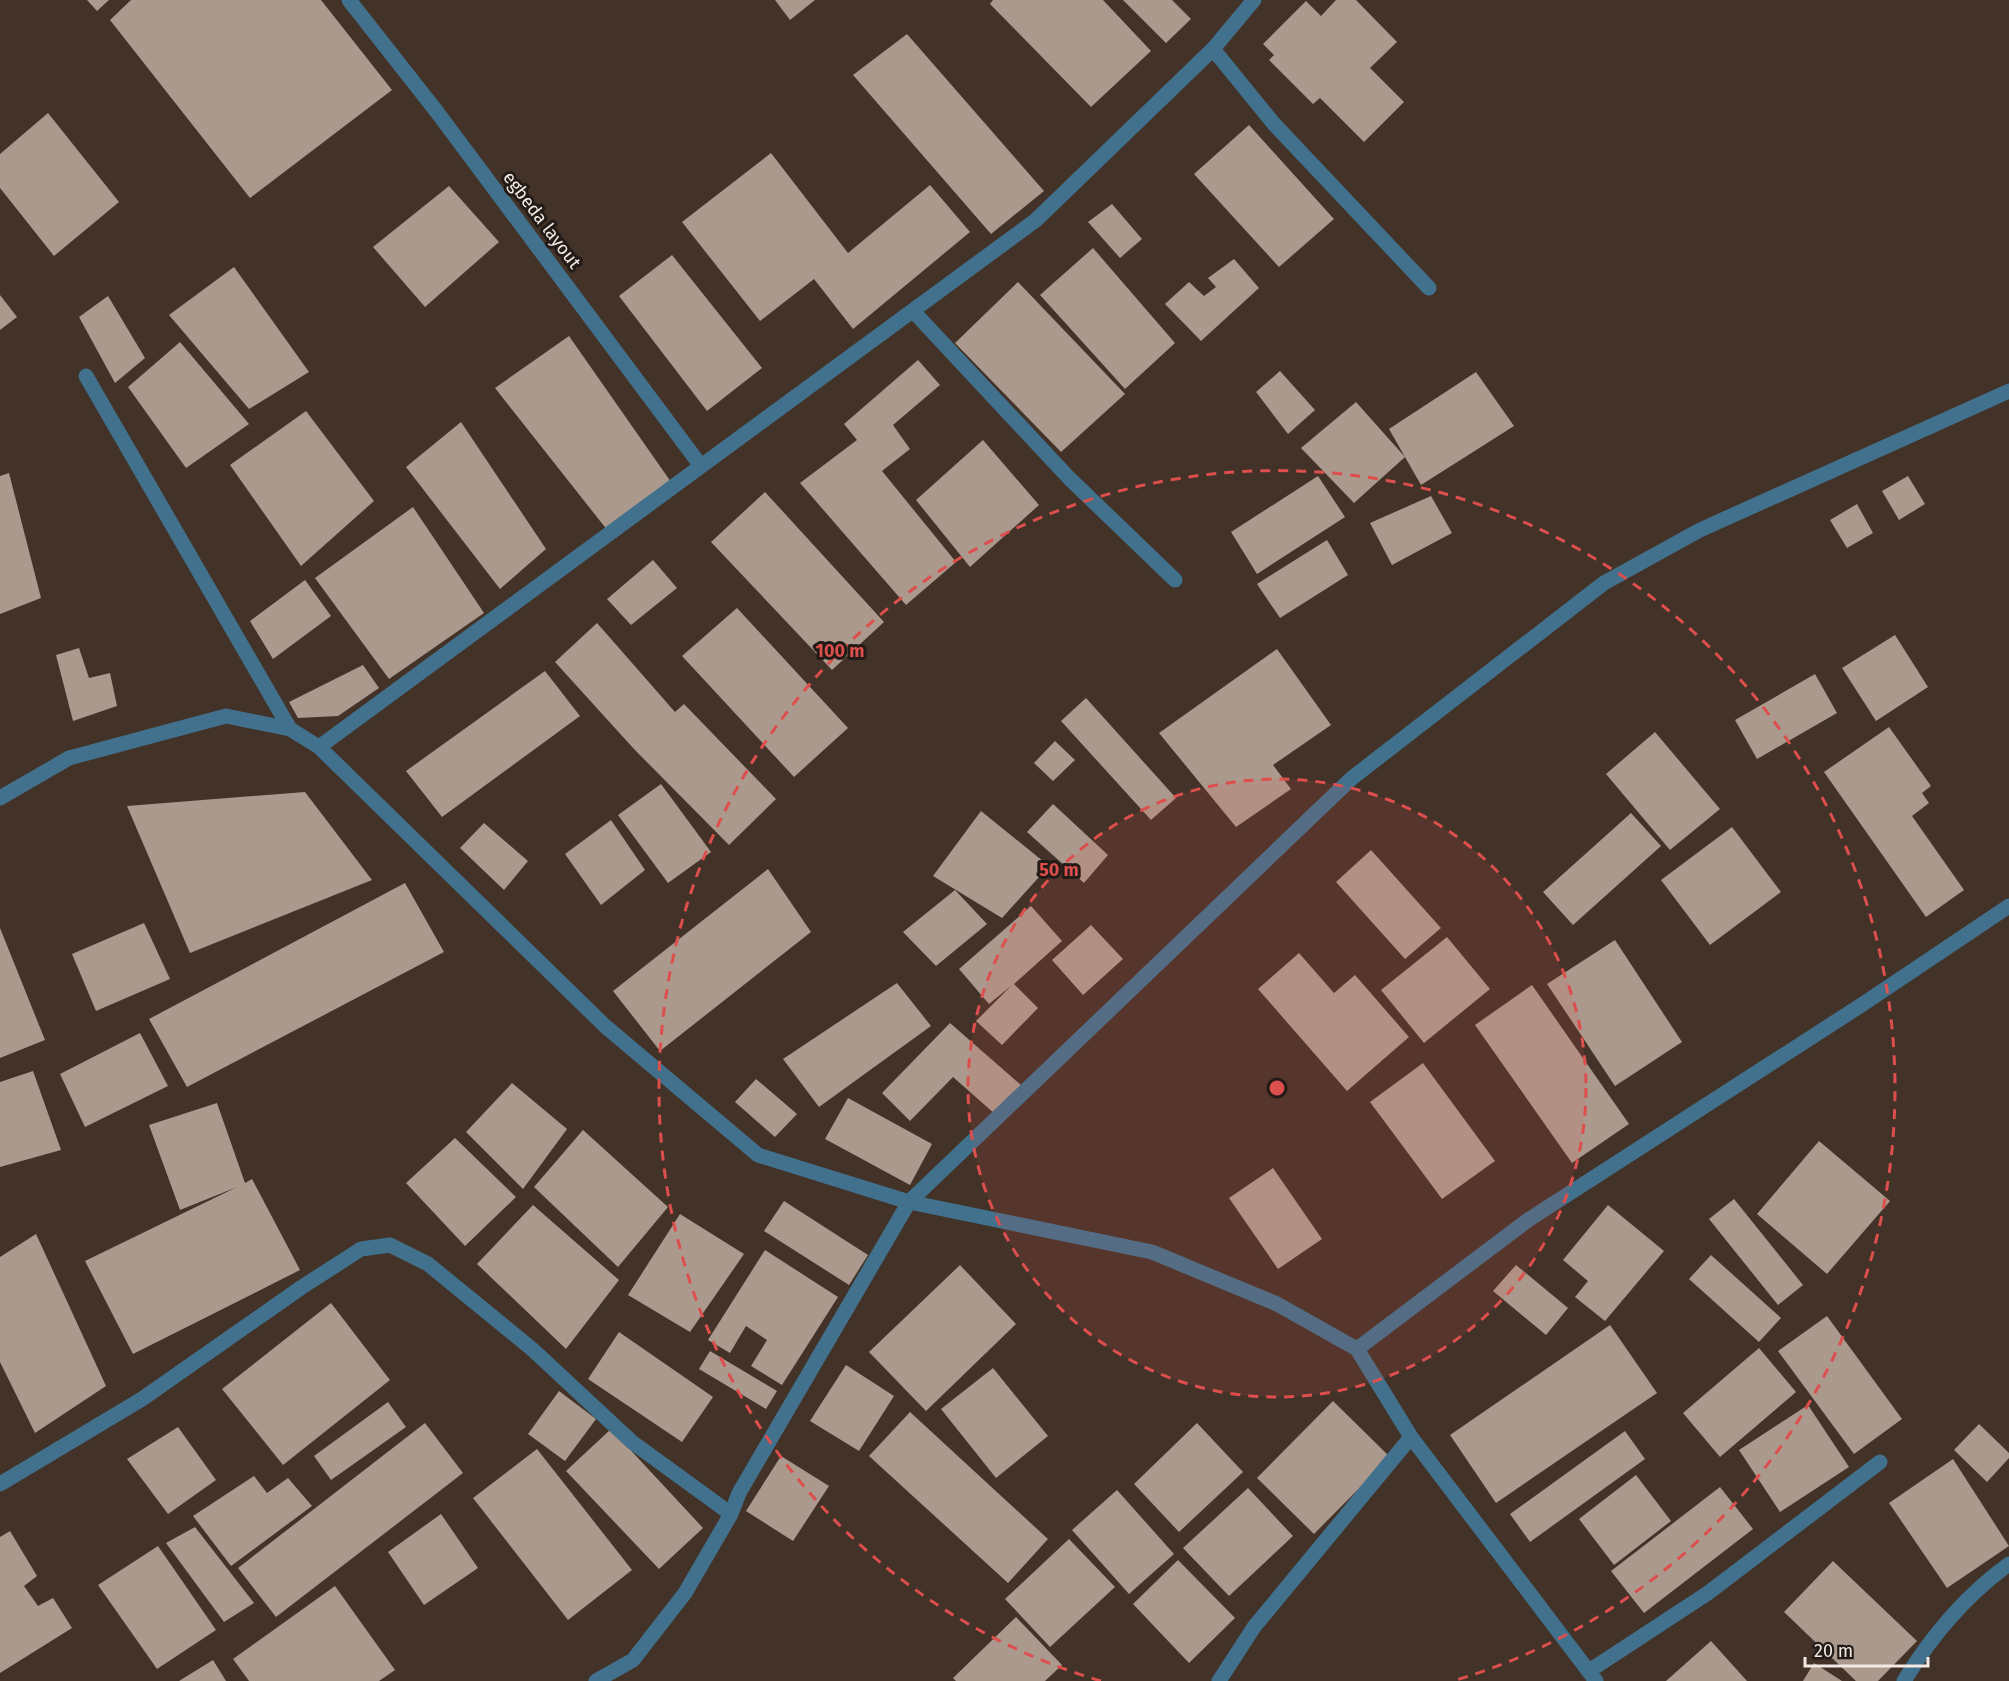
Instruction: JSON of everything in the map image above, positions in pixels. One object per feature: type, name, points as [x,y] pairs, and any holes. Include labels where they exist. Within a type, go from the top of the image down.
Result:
[{"type":"street","name":"egbeda layout","points":[[349,0],[437,112],[701,466]]},
{"type":"street","points":[[319,747],[1036,220],[1213,48],[1254,0]]},
{"type":"street","points":[[1213,48],[1274,124],[1429,288]]},
{"type":"street","points":[[913,311],[1069,478],[1175,580]]},
{"type":"street","points":[[86,376],[290,729]]},
{"type":"street","points":[[596,1681],[633,1660],[685,1593],[731,1514],[740,1493],[909,1202],[1352,778],[1604,583],[1700,530],[2009,391]]},
{"type":"street","points":[[0,798],[69,758],[226,716],[290,729],[319,747],[605,1026],[758,1155],[909,1202],[1152,1252],[1277,1305],[1357,1349],[1411,1437],[1593,1676],[1708,1593],[1880,1462]]},
{"type":"street","points":[[1357,1349],[1528,1220],[2009,906]]},
{"type":"street","points":[[0,1484],[142,1399],[302,1287],[361,1249],[390,1245],[428,1264],[532,1349],[632,1442],[731,1514]]},
{"type":"street","points":[[1219,1681],[1254,1627],[1411,1437]]},
{"type":"street","points":[[1904,1681],[1927,1643],[1969,1596],[2009,1564]]},
{"type":"building","points":[[87,0],[109,0],[97,11]]},
{"type":"building","points":[[131,0],[321,0],[392,90],[250,198],[110,20]]},
{"type":"building","points":[[775,0],[815,0],[790,20]]},
{"type":"building","points":[[993,0],[1103,0],[1151,51],[1091,107],[990,4]]},
{"type":"building","points":[[1123,0],[1172,0],[1191,19],[1166,43]]},
{"type":"building","points":[[1336,0],[1356,0],[1397,42],[1370,68],[1404,102],[1364,142],[1320,98],[1313,104],[1269,60],[1274,55],[1263,44],[1306,1],[1321,16]]},
{"type":"building","points":[[907,34],[1044,191],[991,234],[853,75]]},
{"type":"building","points":[[48,113],[119,202],[54,256],[0,188],[0,154]]},
{"type":"building","points":[[1249,125],[1334,219],[1279,267],[1194,174]]},
{"type":"building","points":[[771,153],[848,253],[930,185],[970,232],[853,329],[814,279],[760,321],[682,222]]},
{"type":"building","points":[[449,186],[499,242],[425,307],[373,247]]},
{"type":"building","points":[[1112,204],[1142,239],[1120,258],[1088,222]]},
{"type":"building","points":[[1093,248],[1175,343],[1125,389],[1040,295]]},
{"type":"building","points":[[672,255],[762,368],[707,411],[619,296]]},
{"type":"building","points":[[1234,259],[1259,288],[1201,341],[1165,304],[1189,282],[1204,296],[1216,287],[1208,278]]},
{"type":"building","points":[[234,267],[309,372],[249,409],[169,315]]},
{"type":"building","points":[[1018,282],[1125,394],[1061,452],[955,343]]},
{"type":"building","points":[[0,295],[17,317],[0,330]]},
{"type":"building","points":[[108,296],[145,358],[115,383],[79,317]]},
{"type":"building","points":[[569,336],[671,482],[608,531],[495,388]]},
{"type":"building","points":[[180,342],[249,424],[186,468],[128,387]]},
{"type":"building","points":[[918,360],[940,385],[893,425],[910,449],[882,471],[956,562],[906,605],[800,483],[857,440],[844,424]]},
{"type":"building","points":[[1280,371],[1315,410],[1288,434],[1256,392]]},
{"type":"building","points":[[1476,372],[1514,426],[1421,485],[1389,429]]},
{"type":"building","points":[[1356,402],[1405,457],[1354,503],[1301,448]]},
{"type":"building","points":[[306,411],[374,501],[301,566],[230,465]]},
{"type":"building","points":[[461,422],[546,549],[500,589],[406,467]]},
{"type":"building","points":[[983,440],[1039,505],[970,567],[916,500]]},
{"type":"building","points":[[9,473],[41,598],[0,614],[0,476]]},
{"type":"building","points":[[1318,476],[1345,517],[1257,574],[1231,532]]},
{"type":"building","points":[[1908,476],[1925,504],[1899,520],[1882,491]]},
{"type":"building","points":[[765,492],[884,622],[832,670],[711,542]]},
{"type":"building","points":[[1431,496],[1452,533],[1392,565],[1370,523]]},
{"type":"building","points":[[1857,504],[1873,533],[1847,548],[1830,520]]},
{"type":"building","points":[[413,507],[484,613],[389,679],[315,578]]},
{"type":"building","points":[[1327,540],[1348,575],[1280,618],[1257,584]]},
{"type":"building","points":[[653,560],[677,588],[631,625],[607,599]]},
{"type":"building","points":[[305,580],[331,616],[273,659],[250,621]]},
{"type":"building","points":[[737,608],[848,728],[794,777],[682,656]]},
{"type":"building","points":[[597,623],[675,712],[684,704],[776,799],[729,845],[634,749],[555,662]]},
{"type":"building","points":[[1895,635],[1928,687],[1876,721],[1842,668]]},
{"type":"building","points":[[79,648],[89,678],[110,673],[117,706],[73,721],[56,655]]},
{"type":"building","points":[[1277,649],[1331,725],[1273,765],[1291,789],[1236,827],[1159,733]]},
{"type":"building","points":[[363,665],[379,688],[338,716],[298,718],[289,702]]},
{"type":"building","points":[[545,671],[580,716],[442,817],[406,771]]},
{"type":"building","points":[[1815,674],[1837,713],[1757,759],[1735,720]]},
{"type":"building","points":[[1086,698],[1176,798],[1151,820],[1061,721]]},
{"type":"building","points":[[1889,727],[1931,786],[1922,793],[1929,803],[1912,816],[1964,890],[1926,917],[1824,772]]},
{"type":"building","points":[[1655,732],[1720,809],[1670,850],[1606,774]]},
{"type":"building","points":[[1055,741],[1075,760],[1053,781],[1034,763]]},
{"type":"building","points":[[661,784],[711,852],[668,883],[618,815]]},
{"type":"building","points":[[305,792],[372,880],[190,953],[127,806]]},
{"type":"building","points":[[1053,804],[1108,855],[1084,883],[1027,832]]},
{"type":"building","points":[[981,811],[1049,866],[1002,918],[933,876]]},
{"type":"building","points":[[1631,813],[1661,846],[1573,925],[1543,892]]},
{"type":"building","points":[[611,820],[645,870],[601,905],[565,854]]},
{"type":"building","points":[[484,823],[528,861],[504,890],[460,848]]},
{"type":"building","points":[[1732,827],[1781,892],[1710,945],[1661,880]]},
{"type":"building","points":[[1371,850],[1441,928],[1405,959],[1336,882]]},
{"type":"building","points":[[768,869],[811,932],[660,1051],[613,991]]},
{"type":"building","points":[[405,883],[444,952],[187,1087],[149,1019]]},
{"type":"building","points":[[955,890],[987,924],[936,966],[903,932]]},
{"type":"building","points":[[1031,906],[1062,941],[1014,984],[1038,1008],[1002,1045],[976,1021],[1011,986],[989,1004],[959,969]]},
{"type":"building","points":[[144,923],[170,979],[96,1011],[72,954]]},
{"type":"building","points":[[1091,925],[1123,959],[1083,995],[1052,960]]},
{"type":"building","points":[[0,928],[45,1040],[0,1058]]},
{"type":"building","points":[[1447,937],[1490,989],[1424,1043],[1381,990]]},
{"type":"building","points":[[1615,940],[1682,1042],[1615,1086],[1547,984]]},
{"type":"building","points":[[1299,953],[1334,993],[1355,975],[1409,1037],[1347,1091],[1258,989]]},
{"type":"building","points":[[897,983],[931,1026],[819,1107],[783,1059]]},
{"type":"building","points":[[1532,985],[1629,1124],[1572,1163],[1475,1025]]},
{"type":"building","points":[[950,1023],[1021,1085],[995,1114],[953,1077],[910,1121],[882,1093]]},
{"type":"building","points":[[140,1033],[168,1086],[85,1127],[60,1074]]},
{"type":"building","points":[[1423,1063],[1495,1161],[1442,1199],[1370,1102]]},
{"type":"building","points":[[33,1071],[61,1150],[0,1167],[0,1082]]},
{"type":"building","points":[[756,1079],[797,1114],[775,1137],[735,1102]]},
{"type":"building","points":[[512,1083],[567,1129],[523,1189],[466,1132]]},
{"type":"building","points":[[848,1098],[932,1144],[910,1185],[825,1139]]},
{"type":"building","points":[[217,1103],[245,1183],[252,1179],[300,1270],[133,1354],[85,1261],[237,1187],[180,1210],[149,1125]]},
{"type":"building","points":[[583,1130],[668,1207],[618,1267],[534,1187]]},
{"type":"building","points":[[455,1138],[516,1197],[465,1246],[406,1183]]},
{"type":"building","points":[[1819,1141],[1890,1201],[1827,1274],[1757,1214]]},
{"type":"building","points":[[1273,1168],[1322,1239],[1278,1269],[1229,1198]]},
{"type":"building","points":[[1734,1199],[1803,1285],[1778,1305],[1709,1219]]},
{"type":"building","points":[[784,1201],[868,1255],[849,1285],[764,1231]]},
{"type":"building","points":[[533,1205],[619,1280],[566,1349],[477,1264]]},
{"type":"building","points":[[1608,1205],[1664,1251],[1605,1321],[1575,1297],[1588,1281],[1563,1260]]},
{"type":"building","points":[[680,1214],[744,1254],[690,1332],[628,1295]]},
{"type":"building","points":[[36,1234],[106,1386],[35,1433],[0,1362],[0,1257]]},
{"type":"building","points":[[765,1250],[838,1297],[782,1385],[751,1366],[767,1340],[746,1326],[730,1353],[708,1340]]},
{"type":"building","points":[[1711,1255],[1781,1318],[1759,1342],[1689,1279]]},
{"type":"building","points":[[960,1265],[1016,1324],[926,1411],[869,1352]]},
{"type":"building","points":[[1516,1265],[1568,1308],[1546,1335],[1493,1291]]},
{"type":"building","points":[[331,1303],[390,1380],[283,1465],[222,1389]]},
{"type":"building","points":[[1827,1316],[1902,1419],[1854,1454],[1778,1351]]},
{"type":"building","points":[[1610,1325],[1657,1393],[1496,1503],[1450,1435]]},
{"type":"building","points":[[619,1332],[713,1397],[682,1442],[588,1379]]},
{"type":"building","points":[[1759,1348],[1796,1392],[1720,1457],[1683,1413]]},
{"type":"building","points":[[710,1351],[777,1391],[766,1409],[699,1369]]},
{"type":"building","points":[[846,1365],[894,1396],[859,1451],[810,1421]]},
{"type":"building","points":[[993,1368],[1048,1436],[996,1478],[941,1409]]},
{"type":"building","points":[[559,1391],[596,1419],[565,1461],[528,1434]]},
{"type":"building","points":[[1333,1401],[1390,1457],[1314,1534],[1257,1478]]},
{"type":"building","points":[[388,1402],[406,1427],[331,1480],[314,1456]]},
{"type":"building","points":[[1808,1405],[1849,1467],[1780,1512],[1739,1450]]},
{"type":"building","points":[[910,1412],[1048,1539],[1008,1583],[869,1456]]},
{"type":"building","points":[[425,1423],[463,1473],[276,1617],[238,1568]]},
{"type":"building","points":[[1197,1423],[1243,1472],[1179,1532],[1134,1484]]},
{"type":"building","points":[[1979,1424],[2009,1453],[2009,1458],[1987,1482],[1954,1450]]},
{"type":"building","points":[[178,1427],[216,1480],[168,1514],[127,1459]]},
{"type":"building","points":[[611,1429],[703,1528],[659,1569],[566,1471]]},
{"type":"building","points":[[1625,1431],[1645,1459],[1530,1542],[1510,1514]]},
{"type":"building","points":[[537,1449],[632,1570],[568,1620],[473,1498]]},
{"type":"building","points":[[781,1456],[829,1486],[793,1541],[746,1511]]},
{"type":"building","points":[[1953,1459],[2009,1546],[1947,1588],[1889,1503]]},
{"type":"building","points":[[1636,1475],[1671,1521],[1614,1565],[1579,1519]]},
{"type":"building","points":[[254,1476],[267,1493],[288,1478],[312,1506],[231,1566],[193,1516]]},
{"type":"building","points":[[1720,1487],[1753,1529],[1644,1613],[1611,1571]]},
{"type":"building","points":[[1248,1488],[1293,1536],[1229,1596],[1183,1548]]},
{"type":"building","points":[[1117,1490],[1174,1554],[1129,1594],[1072,1530]]},
{"type":"building","points":[[441,1514],[478,1568],[424,1605],[388,1552]]},
{"type":"building","points":[[195,1527],[254,1603],[224,1622],[166,1543]]},
{"type":"building","points":[[10,1531],[37,1576],[24,1586],[38,1606],[53,1598],[72,1628],[0,1673],[0,1537]]},
{"type":"building","points":[[1069,1539],[1115,1587],[1050,1647],[1005,1599]]},
{"type":"building","points":[[158,1546],[216,1630],[157,1669],[98,1585]]},
{"type":"building","points":[[1178,1560],[1235,1618],[1189,1663],[1133,1604]]},
{"type":"building","points":[[1833,1561],[1917,1641],[1878,1681],[1856,1681],[1784,1612]]},
{"type":"building","points":[[335,1586],[395,1670],[379,1681],[249,1681],[233,1659]]},
{"type":"building","points":[[1016,1617],[1062,1665],[1045,1681],[956,1681],[953,1678]]},
{"type":"building","points":[[1711,1641],[1747,1681],[1666,1681]]},
{"type":"building","points":[[213,1660],[226,1681],[179,1681]]},
{"type":"building","points":[[1814,1663],[1842,1681],[1803,1681]]}]
